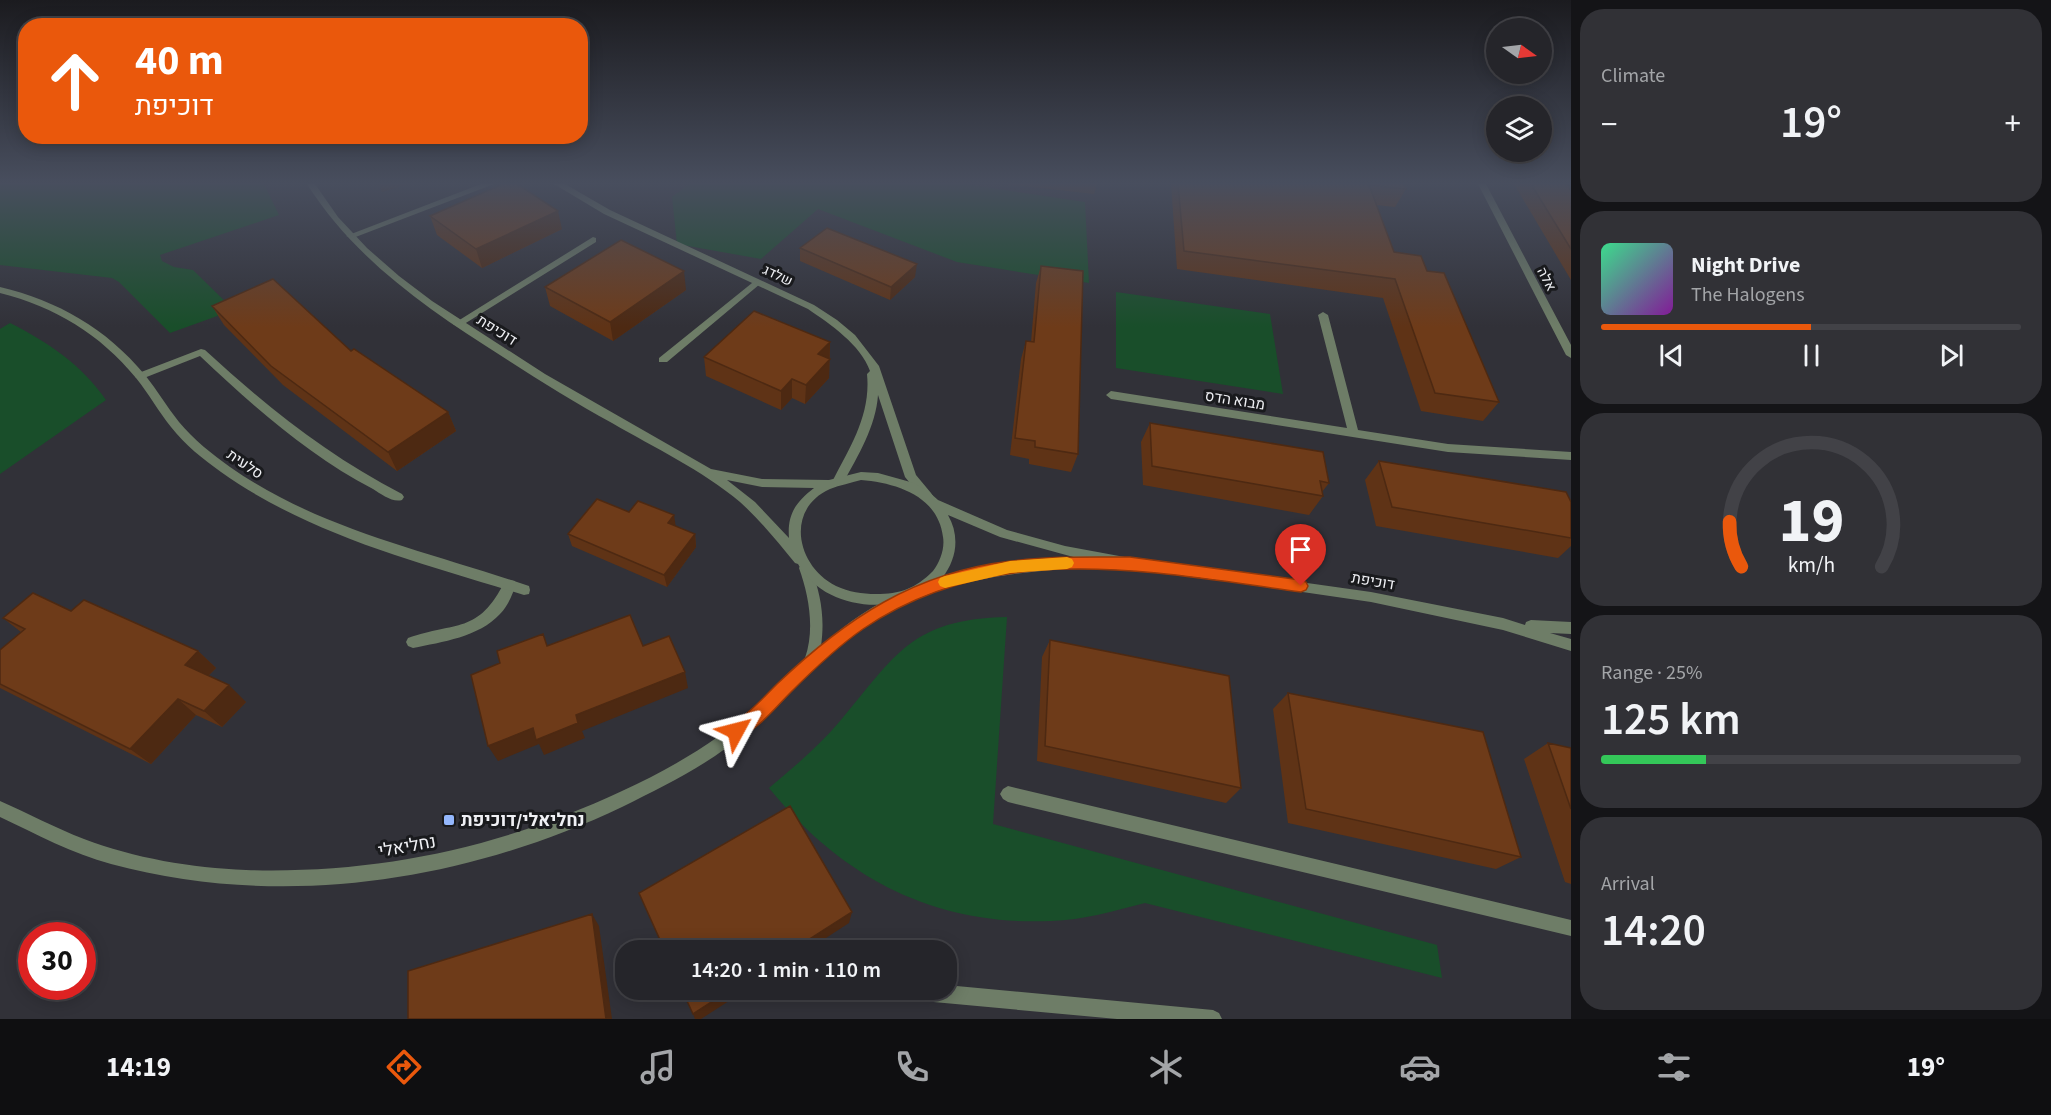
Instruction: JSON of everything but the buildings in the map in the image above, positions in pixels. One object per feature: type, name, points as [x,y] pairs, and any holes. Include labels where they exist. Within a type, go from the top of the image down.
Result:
[{"type":"street","name":"דוכיפת","points":[[346,232],[404,285],[458,324],[537,374],[726,486],[754,508],[802,563]]},
{"type":"street","points":[[350,236],[362,232]]},
{"type":"street","name":"שלדג","points":[[649,232],[811,307],[834,321],[864,353],[875,386],[873,404],[868,423],[834,482]]},
{"type":"street","name":"אלה","points":[[1507,232],[1571,355]]},
{"type":"street","points":[[458,324],[593,240]]},
{"type":"street","points":[[663,360],[757,282]]},
{"type":"street","name":"סלעית","points":[[0,290],[43,301],[68,312],[93,328],[116,348],[140,376],[185,436],[209,458],[252,488],[348,533],[524,590]]},
{"type":"street","points":[[1323,315],[1354,434]]},
{"type":"street","name":"שלדג","points":[[851,337],[874,366],[912,477],[931,500]]},
{"type":"street","points":[[140,376],[201,352],[253,401],[292,433],[354,476],[398,497]]},
{"type":"street","name":"מבוא הדס","points":[[1111,395],[1460,450],[1571,456]]},
{"type":"street","name":"דוכיפת","points":[[695,467],[735,479],[762,483],[834,482]]},
{"type":"street","points":[[802,563],[821,583],[856,599],[883,600],[913,593],[937,578],[947,560],[950,550],[946,520],[931,500],[907,485],[885,478],[861,476],[834,482],[811,495],[799,511],[792,530],[802,563],[817,607],[818,625],[811,662]]},
{"type":"street","name":"דוכיפת","points":[[931,500],[985,527],[1023,540],[1075,553],[1130,563],[1335,591],[1503,624],[1571,645]]},
{"type":"street","name":"דוכיפת","points":[[913,593],[966,575],[1010,567],[1051,563],[1130,563]]},
{"type":"street","points":[[413,642],[459,632],[480,623],[497,609],[510,585]]},
{"type":"street","name":"נחליאלי","points":[[0,809],[110,856],[179,871],[256,878],[342,876],[430,864],[519,842],[604,810],[684,768],[753,719],[811,662],[857,624],[913,593]]},
{"type":"street","name":"דוכיפת","points":[[1503,624],[1571,628]]},
{"type":"street","points":[[1008,794],[1571,928]]},
{"type":"street","points":[[957,995],[1213,1019]]},
{"type":"green space","points":[[0,232],[230,232],[160,255],[162,261],[174,267],[193,270],[234,310],[170,333],[119,282],[112,278],[0,265]]},
{"type":"green space","points":[[676,232],[792,232],[761,259],[677,244]]},
{"type":"green space","points":[[877,232],[1086,232],[1089,283],[957,262]]},
{"type":"green space","points":[[1116,292],[1270,314],[1283,394],[1116,368]]},
{"type":"green space","points":[[10,323],[38,338],[75,365],[97,387],[106,400],[0,474],[0,329]]},
{"type":"green space","points":[[1007,617],[993,824],[1437,945],[1442,978],[1145,903],[1087,917],[1051,921],[1008,920],[968,915],[930,905],[894,890],[859,871],[797,820],[769,788],[824,739],[876,677],[908,645],[927,633],[948,625],[975,619]]},
{"type":"slow traffic","points":[[945,582],[989,570],[1067,563]]},
{"type":"place","name":"נחליאלי/דוכיפת","points":[[449,820]]},
{"type":"route","points":[[736,731],[753,719],[811,662],[857,624],[908,595],[966,575],[1051,563],[1130,563],[1301,586]]}]
